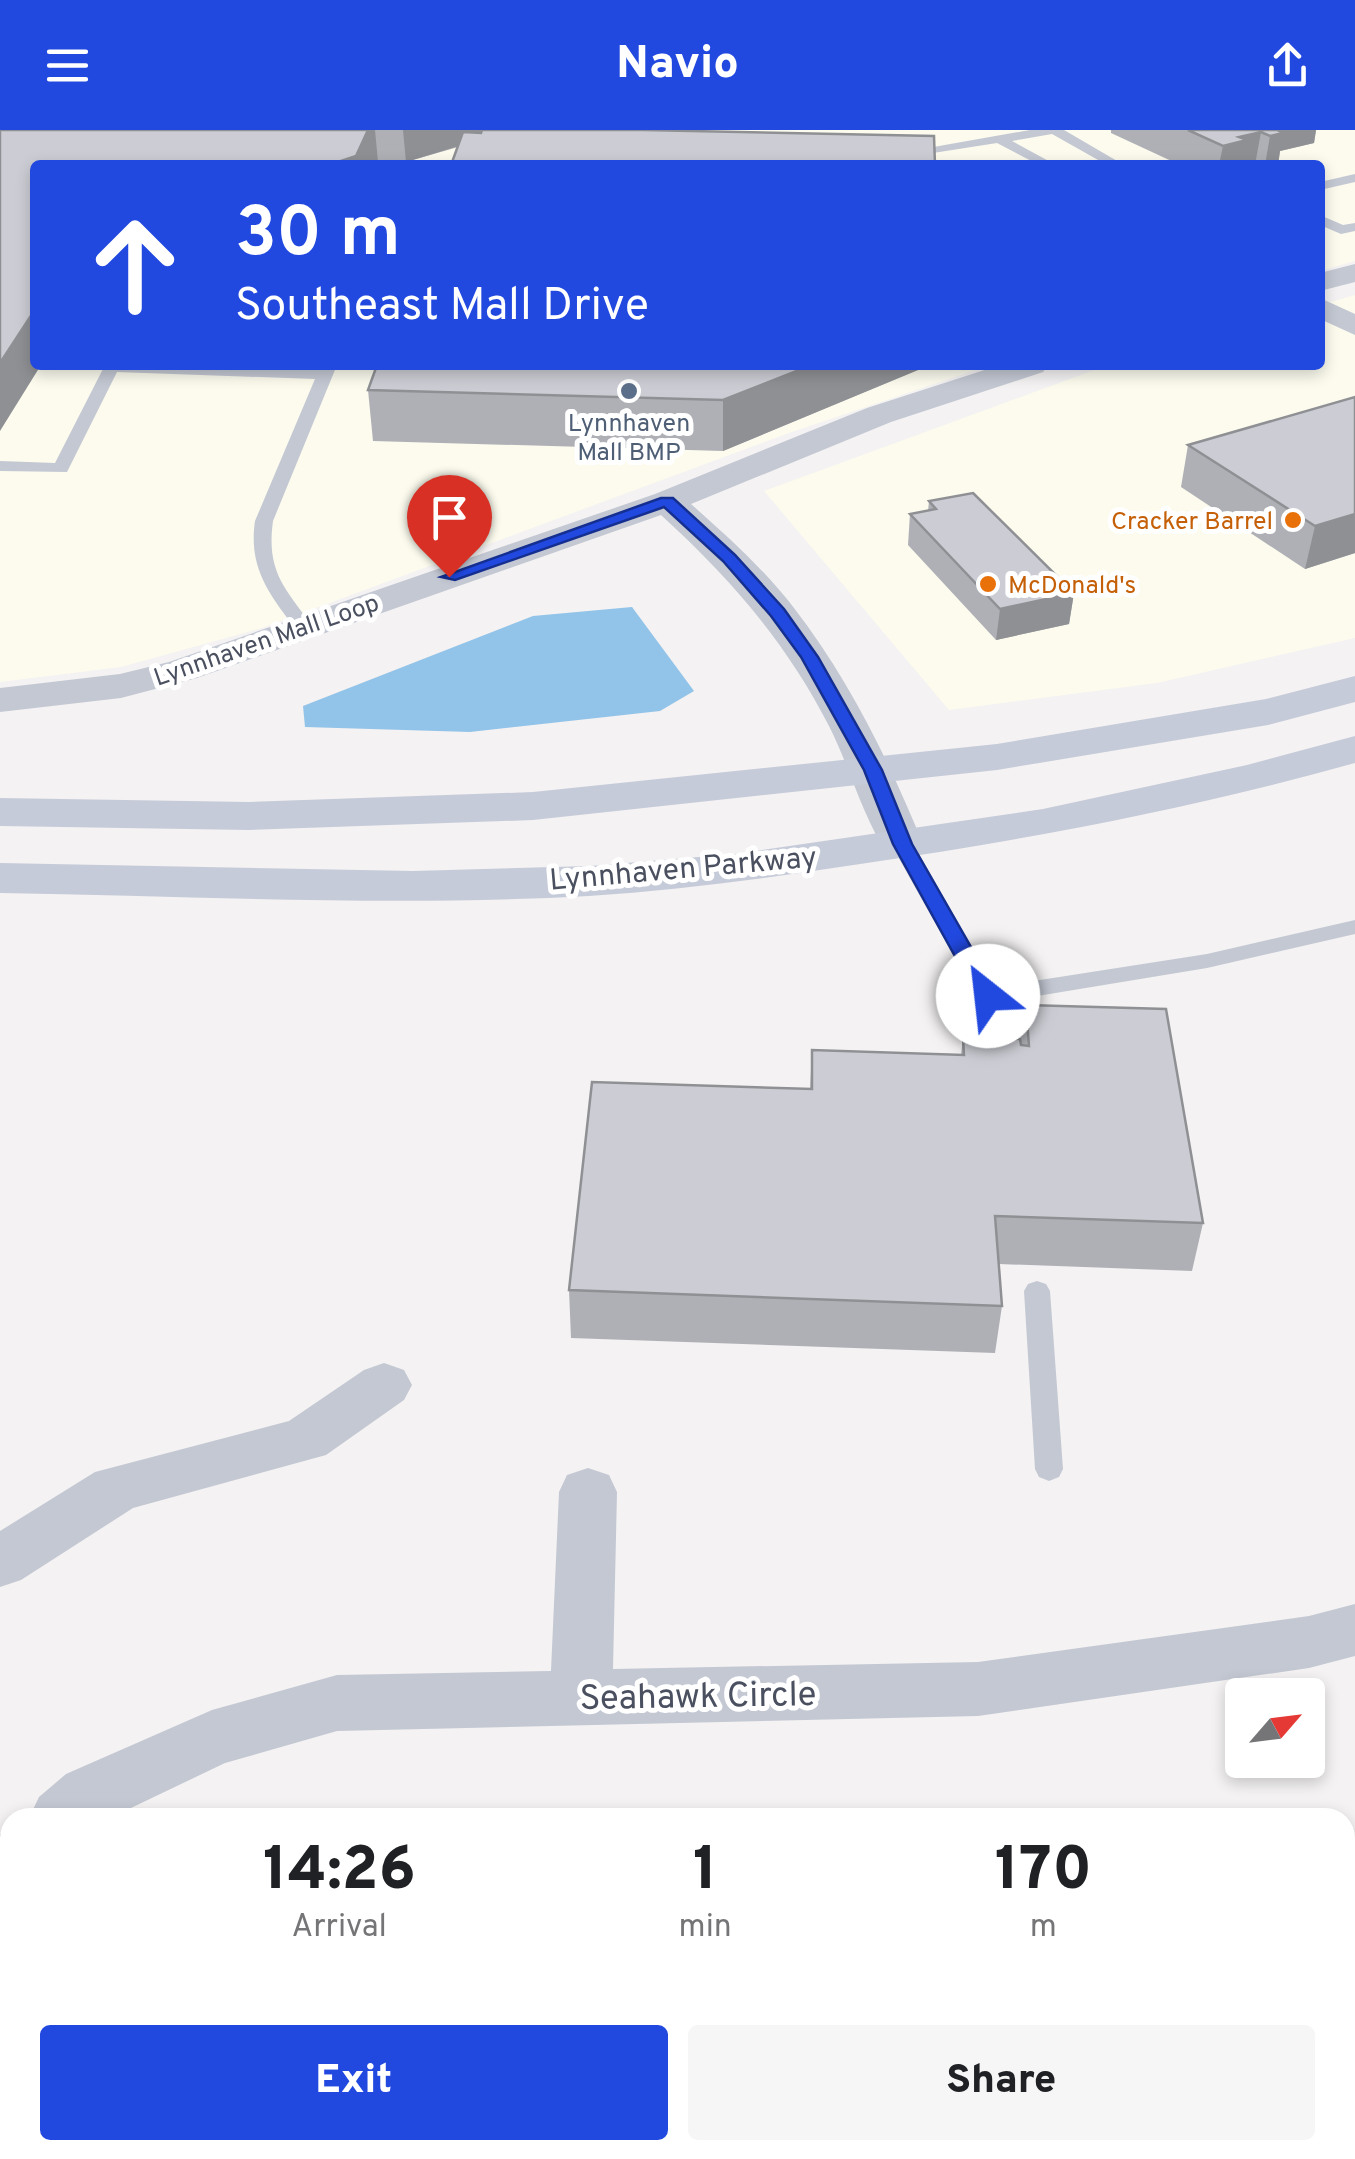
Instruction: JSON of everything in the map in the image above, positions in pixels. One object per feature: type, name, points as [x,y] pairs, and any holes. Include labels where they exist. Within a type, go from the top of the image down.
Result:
[{"type":"main road","points":[[0,812],[248,816],[533,806],[997,756],[1252,714],[1355,689]]},
{"type":"main road","name":"Lynnhaven Parkway","points":[[0,878],[414,886],[590,881],[735,868],[1043,823],[1254,777],[1355,749]]},
{"type":"street","points":[[1334,284],[1355,326]]},
{"type":"street","name":"Lynnhaven Mall Loop","points":[[0,700],[121,686],[183,670],[667,501],[879,415],[1017,370]]},
{"type":"street","points":[[667,501],[729,558],[778,612],[809,657],[873,770],[902,844]]},
{"type":"street","points":[[0,1562],[116,1490],[306,1439],[384,1386]]},
{"type":"street","points":[[581,1697],[588,1492]]},
{"type":"street","name":"Seahawk Circle","points":[[74,1808],[89,1795],[212,1738],[337,1703],[978,1689],[1309,1642],[1355,1630]]},
{"type":"lane","points":[[884,156],[1054,130],[1107,160]]},
{"type":"lane","points":[[1001,140],[1039,160]]},
{"type":"lane","points":[[1325,185],[1355,178]]},
{"type":"lane","points":[[1325,222],[1341,230],[1355,227]]},
{"type":"lane","points":[[0,466],[61,468],[111,370]]},
{"type":"lane","points":[[304,627],[262,572],[258,548],[264,521],[327,370]]},
{"type":"lane","points":[[902,844],[988,996],[1207,961],[1355,927]]},
{"type":"lane","points":[[1037,1291],[1049,1469]]},
{"type":"shaded area","points":[[0,130],[1355,130],[1355,261],[1325,270],[1325,160],[30,160],[30,370],[975,370],[789,433],[262,628],[121,667],[0,682]]},
{"type":"shaded area","points":[[1355,295],[1355,638],[1157,683],[949,710],[764,491],[1094,370],[1325,370],[1325,304]]},
{"type":"water","points":[[632,607],[694,691],[660,711],[470,732],[305,727],[303,706],[533,616]]},
{"type":"building","points":[[0,130],[368,130],[356,156],[344,160],[30,160],[30,317],[0,363]]},
{"type":"building","points":[[643,130],[934,136],[935,160],[453,160],[463,132]]},
{"type":"building","points":[[1188,130],[1277,130],[1283,133],[1270,136],[1261,132],[1223,146]]},
{"type":"building","points":[[375,370],[799,370],[723,400],[368,390]]},
{"type":"building","points":[[1355,397],[1355,514],[1315,526],[1188,445]]},
{"type":"building","points":[[973,493],[1074,593],[1000,609],[910,514],[936,509],[929,501]]},
{"type":"building","points":[[1026,1005],[1166,1009],[1203,1223],[995,1216],[1002,1306],[569,1290],[592,1082],[812,1089],[812,1050],[964,1055],[963,1037],[1020,1039],[1021,1045],[1029,1046]]},
{"type":"place","name":"Lynnhaven Mall BMP","points":[[629,391]]},
{"type":"place","name":"Cracker Barrel","points":[[1293,520]]},
{"type":"place","name":"McDonald's","points":[[988,584]]},
{"type":"route","points":[[449,577],[667,501],[729,558],[778,612],[809,657],[873,770],[902,844],[988,996]]}]
